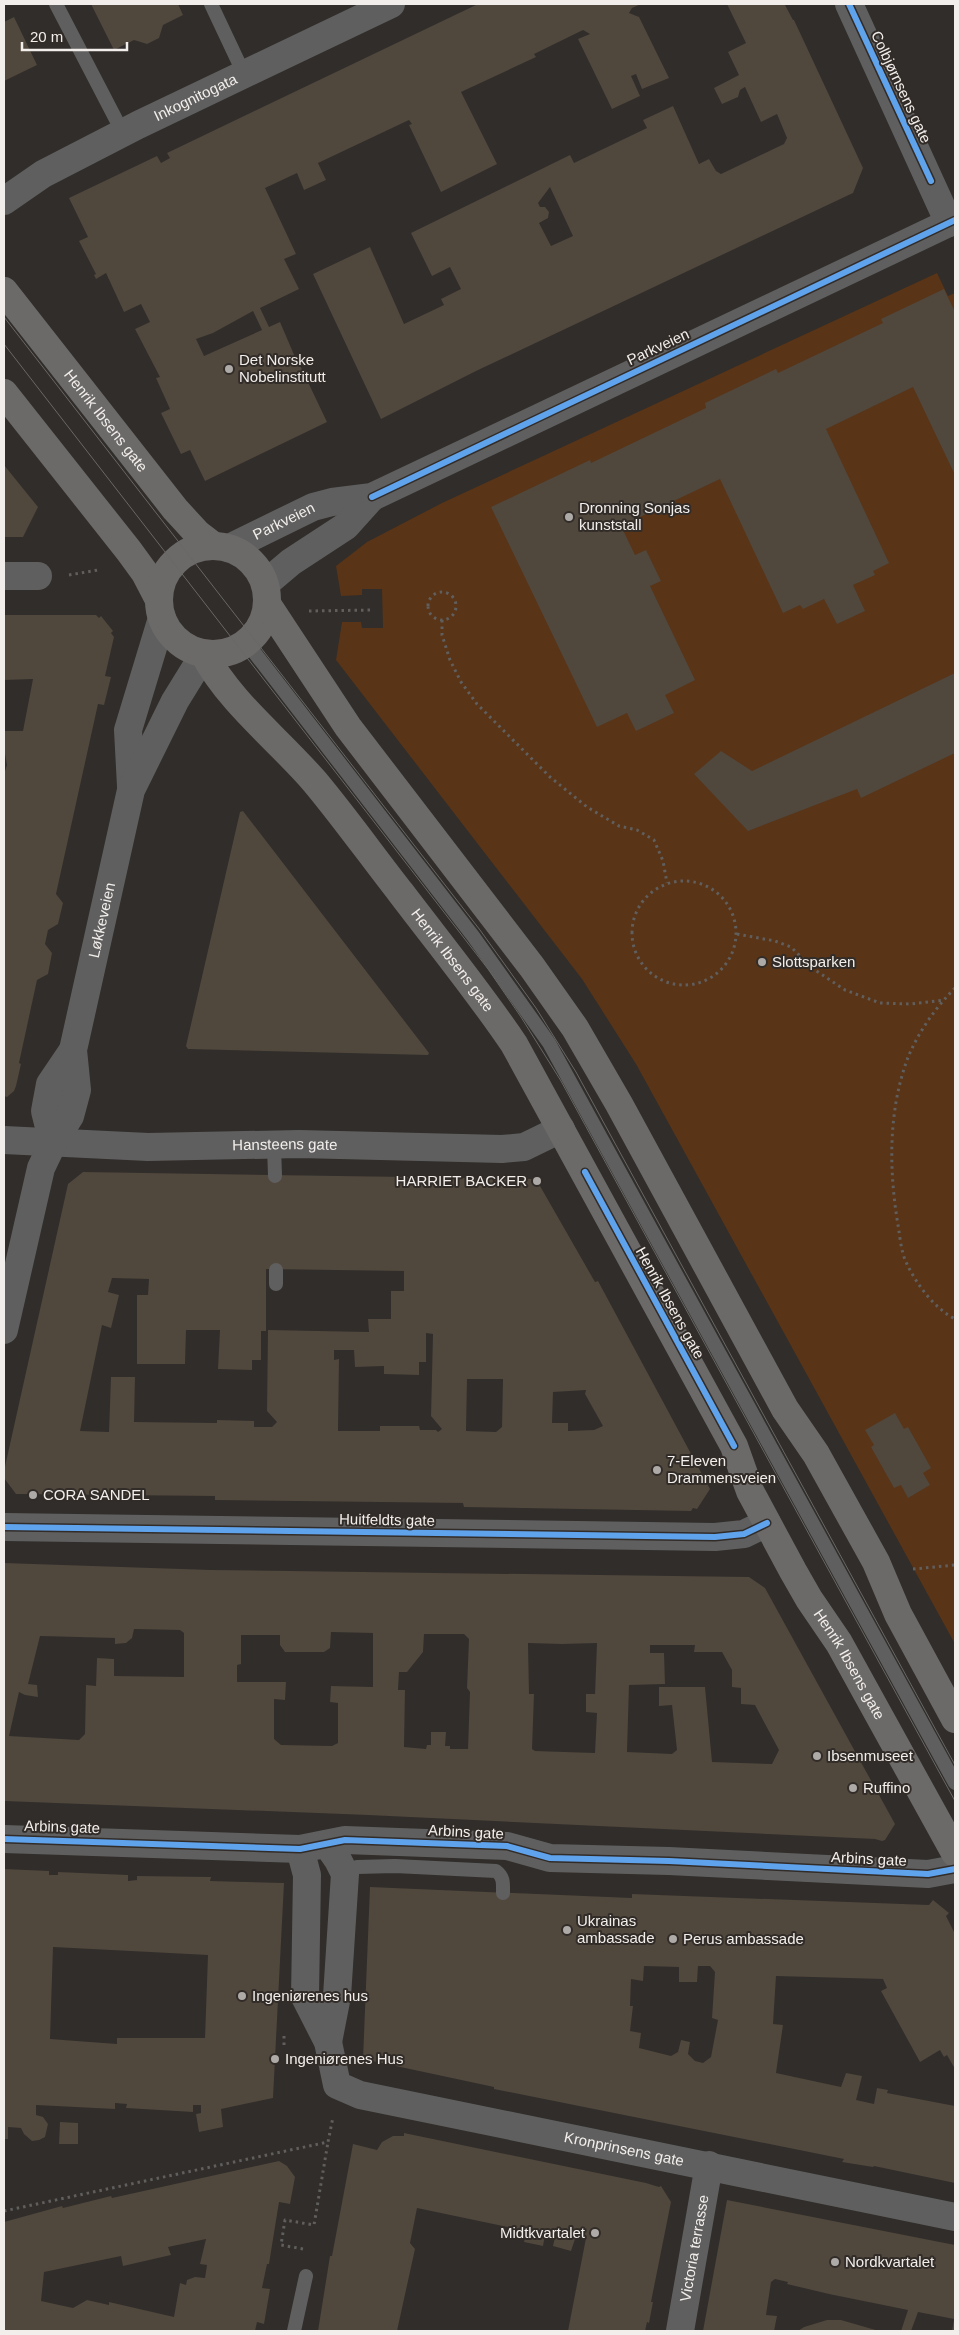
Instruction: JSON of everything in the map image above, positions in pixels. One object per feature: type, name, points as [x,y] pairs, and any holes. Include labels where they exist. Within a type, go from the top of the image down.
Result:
[{"type":"main road","name":"Henrik Ibsens gate","points":[[4,291],[175,509],[197,533],[221,547]]},
{"type":"main road","points":[[4,393],[145,573],[174,638],[183,645],[204,654],[228,652],[247,643],[259,630],[264,618],[266,594]]},
{"type":"main road","points":[[160,608],[166,573],[174,563],[195,548],[221,547],[248,558],[261,574],[266,594],[348,727],[532,967],[579,1035],[619,1104],[785,1409],[816,1454],[876,1562],[898,1614],[955,1719]]},
{"type":"main road","name":"Henrik Ibsens gate","points":[[204,654],[216,676],[229,693],[286,750],[316,784],[481,996],[518,1052],[734,1446],[750,1491],[809,1600],[839,1643],[955,1853]]},
{"type":"street","name":"Inkognitogata","points":[[4,201],[43,174],[123,133],[391,4]]},
{"type":"street","name":"Colbjørnsens gate","points":[[849,4],[952,221]]},
{"type":"street","name":"Parkveien","points":[[221,547],[313,507],[372,497],[952,221]]},
{"type":"street","name":"Parkveien","points":[[266,594],[291,562],[346,526],[372,497]]},
{"type":"street","points":[[4,576],[38,576]]},
{"type":"street","name":"Løkkeveien","points":[[132,790],[128,730],[160,608]]},
{"type":"street","name":"Løkkeveien","points":[[53,1143],[45,1111],[50,1084],[73,1050],[132,790],[175,701],[204,654]]},
{"type":"street","name":"Hansteens gate","points":[[4,1140],[148,1147],[274,1146],[299,1144],[514,1149],[532,1144],[561,1129]]},
{"type":"street","points":[[4,1330],[32,1202],[42,1168],[53,1143]]},
{"type":"street","name":"Huitfeldts gate","points":[[4,1527],[715,1537],[744,1534],[767,1523]]},
{"type":"street","name":"Arbins gate","points":[[4,1838],[300,1850],[336,1842],[507,1846],[550,1858],[669,1861],[928,1874],[955,1869]]},
{"type":"street","points":[[328,2042],[337,1996],[345,1874],[338,1860],[336,1842]]},
{"type":"street","points":[[300,1850],[307,1875],[305,1997],[328,2042],[338,2085]]},
{"type":"street","name":"Kronprinsens gate","points":[[338,2085],[360,2095],[709,2165],[955,2217]]},
{"type":"street","name":"Victoria terrasse","points":[[680,2331],[709,2165]]},
{"type":"lane","points":[[56,4],[123,133]]},
{"type":"lane","points":[[211,4],[244,74]]},
{"type":"lane","points":[[247,643],[473,936],[549,1043],[955,1783]]},
{"type":"lane","points":[[274,1146],[275,1176]]},
{"type":"lane","points":[[345,1874],[357,1867],[395,1866],[496,1871],[501,1875],[503,1882],[502,1893]]},
{"type":"lane","points":[[306,1965],[339,1966]]},
{"type":"lane","points":[[294,2331],[306,2276]]},
{"type":"path","points":[[442,592],[450,594],[455,605],[453,613],[442,620],[434,617],[428,606],[430,598],[442,592]]},
{"type":"path","points":[[308,611],[373,610]]},
{"type":"path","points":[[442,620],[442,635],[450,660],[461,682],[477,704],[550,777],[587,807],[619,826],[637,830],[654,840],[662,861],[667,883]]},
{"type":"path","points":[[683,880],[700,883],[715,890],[726,902],[734,917],[736,934],[730,957],[714,976],[700,983],[684,985],[668,983],[652,976],[641,964],[634,949],[631,933],[634,917],[641,902],[652,891],[667,883],[683,880]]},
{"type":"path","points":[[736,934],[775,941],[791,947],[812,968],[846,990],[880,1003],[911,1004],[945,1000]]},
{"type":"path","points":[[955,988],[919,1037],[908,1060],[898,1093],[893,1124],[891,1164],[894,1201],[906,1261],[936,1305],[955,1319]]},
{"type":"path","points":[[908,1571],[922,1567],[955,1565]]},
{"type":"path","points":[[284,2036],[284,2046]]},
{"type":"path","points":[[281,2245],[286,2220],[314,2225],[338,2085]]},
{"type":"path","points":[[4,2211],[328,2142]]},
{"type":"shaded area","name":"Slottsparken","points":[[937,273],[948,296],[955,293],[955,1644],[636,1064],[582,979],[336,660],[342,622],[361,622],[362,628],[383,628],[382,589],[362,589],[362,595],[341,596],[336,566],[367,542],[442,503]]},
{"type":"building","points":[[91,4],[178,4],[183,15],[163,25],[159,38],[147,44],[134,40],[114,50]]},
{"type":"building","points":[[478,4],[641,4],[632,8],[629,13],[639,17],[669,78],[642,89],[636,74],[631,76],[640,96],[612,109],[578,39],[590,34],[583,30],[534,54],[536,57],[461,92],[497,164],[441,192],[409,125],[412,124],[409,120],[318,163],[326,180],[304,190],[297,173],[265,188],[296,254],[284,259],[299,289],[260,308],[269,327],[280,322],[327,422],[205,481],[190,450],[181,454],[161,413],[170,409],[156,378],[160,377],[135,329],[150,322],[141,304],[124,312],[106,273],[96,279],[94,275],[96,274],[79,241],[88,237],[69,198],[157,156],[161,163],[170,158],[167,153]],"holes":[[[253,311],[262,330],[204,356],[196,339],[213,333]]]},
{"type":"building","points":[[727,4],[789,4],[785,5],[794,20],[863,168],[853,193],[476,371],[381,419],[313,274],[370,247],[404,324],[444,305],[441,299],[461,289],[450,267],[432,276],[411,233],[570,155],[574,163],[647,128],[643,120],[673,106],[699,164],[709,159],[716,171],[721,174],[784,144],[787,138],[777,114],[761,122],[745,87],[740,90],[738,97],[722,104],[714,88],[739,75],[728,52],[746,43]],"holes":[[[550,187],[573,236],[551,246],[539,223],[548,218],[549,212],[545,207],[540,207],[538,203]]]},
{"type":"building","points":[[14,17],[37,65],[4,81],[4,22]]},
{"type":"building","name":"Dronning Sonjas kunststall","points":[[944,289],[955,312],[955,475],[913,387],[826,429],[889,563],[873,571],[875,575],[853,585],[865,611],[837,624],[824,599],[803,609],[800,605],[783,613],[720,479],[621,526],[635,555],[646,550],[661,581],[650,586],[695,680],[665,695],[674,713],[636,731],[627,713],[597,727],[491,507],[590,460],[591,463],[706,408],[705,403],[776,369],[778,373],[883,323],[881,319]]},
{"type":"building","points":[[4,465],[38,507],[23,537],[4,537]]},
{"type":"building","points":[[4,615],[96,615],[99,618],[101,616],[113,631],[111,633],[114,637],[105,676],[111,677],[104,705],[98,704],[56,894],[63,903],[58,924],[48,930],[45,944],[52,953],[48,974],[37,980],[19,1063],[21,1064],[16,1086],[14,1091],[7,1097],[4,1096],[4,774],[7,765],[4,731],[23,731],[33,679],[4,680]]},
{"type":"building","points":[[955,673],[955,753],[861,798],[857,789],[748,831],[694,774],[721,751],[752,771]]},
{"type":"building","points":[[243,811],[429,1053],[428,1055],[188,1049],[186,1046],[240,812]]},
{"type":"building","points":[[83,1172],[536,1179],[595,1282],[598,1281],[710,1489],[697,1509],[693,1508],[691,1511],[464,1507],[463,1503],[215,1500],[215,1496],[16,1494],[4,1478],[4,1471],[68,1184]],"holes":[[[266,1269],[404,1271],[404,1291],[391,1291],[391,1319],[368,1319],[369,1332],[268,1330],[267,1411],[277,1422],[272,1427],[254,1427],[254,1421],[217,1420],[217,1423],[134,1422],[135,1377],[111,1377],[109,1432],[80,1431],[102,1325],[111,1328],[119,1295],[108,1292],[112,1278],[149,1279],[148,1295],[137,1295],[137,1364],[185,1364],[186,1330],[220,1330],[218,1369],[252,1370],[252,1360],[261,1360],[261,1331],[266,1331]],[[426,1333],[433,1334],[431,1416],[442,1429],[438,1432],[436,1430],[420,1430],[419,1426],[380,1426],[380,1431],[338,1431],[339,1359],[334,1360],[334,1350],[354,1350],[355,1367],[384,1366],[384,1374],[419,1375],[419,1362],[426,1362]],[[467,1379],[503,1379],[502,1427],[496,1432],[466,1431]],[[586,1390],[585,1394],[603,1426],[594,1430],[568,1431],[568,1423],[552,1423],[553,1392]]]},
{"type":"building","points":[[895,1413],[904,1429],[908,1427],[931,1468],[923,1473],[930,1485],[908,1498],[901,1485],[894,1488],[871,1447],[874,1445],[865,1430]]},
{"type":"building","points":[[4,1563],[211,1570],[749,1577],[765,1588],[895,1824],[885,1840],[882,1841],[875,1839],[368,1815],[4,1801]],"holes":[[[134,1629],[180,1630],[184,1633],[184,1677],[114,1676],[114,1659],[97,1658],[96,1686],[86,1685],[85,1734],[79,1740],[9,1736],[19,1692],[38,1697],[37,1685],[28,1684],[40,1636],[115,1638],[115,1644],[126,1643],[132,1638]],[[331,1632],[373,1633],[373,1687],[331,1686],[330,1702],[338,1703],[338,1743],[332,1746],[281,1745],[274,1739],[274,1699],[285,1700],[286,1682],[237,1682],[237,1665],[241,1664],[241,1635],[280,1635],[280,1645],[285,1652],[324,1652],[330,1648]],[[424,1634],[464,1634],[469,1639],[467,1688],[470,1692],[468,1749],[450,1749],[450,1746],[445,1746],[446,1732],[431,1732],[431,1745],[427,1745],[426,1749],[404,1747],[405,1690],[398,1690],[399,1672],[407,1672],[423,1652]],[[528,1643],[597,1643],[595,1694],[586,1694],[586,1712],[597,1713],[595,1753],[535,1751],[532,1749],[534,1694],[529,1694]],[[650,1645],[695,1645],[694,1652],[722,1652],[732,1670],[732,1687],[741,1688],[741,1704],[755,1705],[779,1750],[772,1764],[712,1762],[705,1687],[659,1687],[659,1706],[672,1705],[677,1750],[672,1754],[627,1752],[629,1685],[665,1684],[664,1653],[650,1653]]]},
{"type":"building","points":[[4,1869],[49,1871],[49,1875],[58,1875],[58,1872],[128,1875],[128,1881],[137,1880],[137,1876],[211,1877],[210,1881],[284,1883],[273,2098],[221,2109],[223,2127],[199,2132],[196,2114],[201,2113],[201,2105],[193,2105],[193,2112],[126,2108],[127,2104],[115,2103],[115,2109],[36,2105],[36,2115],[43,2117],[48,2124],[45,2137],[32,2141],[24,2134],[21,2128],[8,2127],[8,2139],[4,2139]],"holes":[[[53,1947],[208,1955],[205,2038],[117,2038],[117,2044],[50,2039]]]},
{"type":"building","points":[[370,1887],[632,1898],[632,1894],[929,1905],[933,1900],[949,1913],[946,1916],[955,1934],[955,2069],[947,2055],[944,2057],[940,2050],[920,2062],[881,1991],[887,1988],[883,1979],[776,1976],[773,2024],[783,2025],[776,2073],[841,2087],[846,2073],[862,2076],[856,2100],[874,2104],[877,2088],[888,2090],[887,2093],[955,2106],[955,2183],[874,2166],[842,2162],[844,2159],[494,2089],[494,2087],[363,2059]],"holes":[[[644,1966],[679,1967],[679,1982],[697,1982],[698,1966],[710,1966],[715,1972],[712,2018],[718,2020],[711,2057],[703,2063],[695,2061],[688,2054],[690,2042],[681,2040],[678,2052],[671,2056],[639,2048],[641,2033],[630,2031],[633,2006],[630,2006],[631,1979],[643,1981]]]},
{"type":"building","points":[[60,2122],[78,2123],[78,2144],[59,2144]]},
{"type":"building","name":"Midtkvartalet","points":[[404,2133],[661,2186],[671,2202],[651,2302],[653,2302],[649,2323],[647,2322],[645,2331],[568,2331],[586,2238],[576,2236],[571,2251],[553,2246],[555,2237],[545,2235],[543,2246],[524,2242],[527,2231],[417,2208],[410,2243],[415,2249],[397,2331],[318,2331],[330,2256],[332,2256],[353,2144],[377,2150],[382,2142],[393,2136],[404,2136]]},
{"type":"building","points":[[279,2161],[287,2166],[295,2177],[290,2204],[279,2202],[269,2264],[267,2264],[262,2288],[270,2289],[264,2324],[257,2322],[255,2331],[4,2331],[4,2222],[62,2206],[63,2208],[111,2196],[112,2198]],"holes":[[[206,2239],[200,2264],[207,2265],[205,2278],[195,2277],[187,2280],[186,2285],[180,2283],[174,2317],[109,2302],[109,2305],[87,2300],[73,2308],[41,2301],[44,2272],[121,2256],[123,2266],[171,2255],[168,2247]]]},
{"type":"building","name":"Nordkvartalet","points":[[727,2200],[955,2245],[955,2331],[952,2331],[954,2319],[918,2312],[911,2331],[901,2331],[908,2310],[829,2294],[787,2284],[788,2282],[775,2279],[771,2282],[766,2315],[777,2316],[774,2331],[703,2331]]},
{"type":"building","points":[[827,2320],[841,2320],[879,2331],[798,2331],[804,2327]]},
{"type":"tram line","points":[[4,317],[480,930],[536,1008],[576,1072],[955,1765]]},
{"type":"tram line","points":[[4,344],[488,969],[521,1017],[561,1081],[955,1801]]},
{"type":"cycle path","points":[[849,4],[931,181]]},
{"type":"cycle path","points":[[372,497],[955,220]]},
{"type":"cycle path","points":[[585,1172],[734,1446]]},
{"type":"cycle path","points":[[4,1527],[715,1537],[744,1534],[767,1523]]},
{"type":"cycle path","points":[[4,1839],[300,1849],[345,1840],[507,1846],[550,1858],[669,1861],[928,1874],[955,1869]]},
{"type":"place","name":"Det Norske Nobelinstitutt","points":[[229,369]]},
{"type":"place","name":"Dronning Sonjas kunststall","points":[[569,517]]},
{"type":"place","name":"Slottsparken","points":[[762,962]]},
{"type":"place","name":"HARRIET BACKER","points":[[537,1181]]},
{"type":"place","name":"7-Eleven Drammensveien","points":[[657,1470]]},
{"type":"place","name":"CORA SANDEL","points":[[33,1495]]},
{"type":"place","name":"Ibsenmuseet","points":[[817,1756]]},
{"type":"place","name":"Ruffino","points":[[853,1788]]},
{"type":"place","name":"Ukrainas ambassade","points":[[567,1930]]},
{"type":"place","name":"Perus ambassade","points":[[673,1939]]},
{"type":"place","name":"Ingeniørenes hus","points":[[242,1996]]},
{"type":"place","name":"Ingeniørenes Hus","points":[[275,2059]]},
{"type":"place","name":"Midtkvartalet","points":[[595,2233]]},
{"type":"place","name":"Nordkvartalet","points":[[835,2262]]}]
